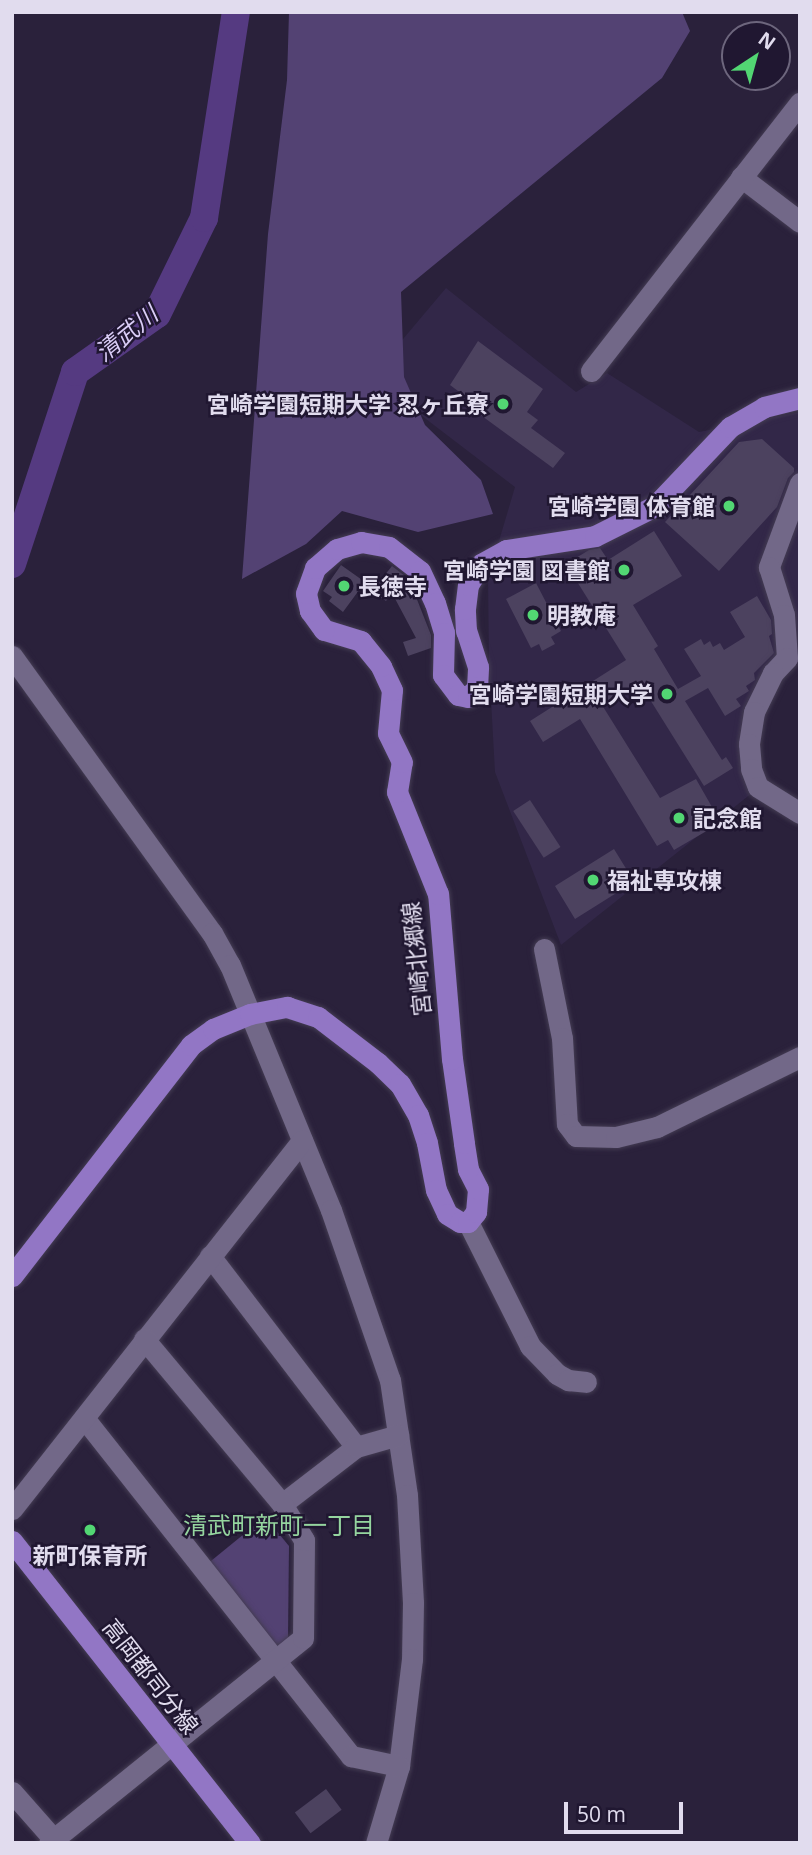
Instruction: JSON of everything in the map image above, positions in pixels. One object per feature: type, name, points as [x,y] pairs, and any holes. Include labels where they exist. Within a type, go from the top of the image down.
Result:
[{"type":"main road","name":"宮崎北郷線","points":[[468,1222],[476,1212],[478,1189],[468,1169],[462,1131],[438,894],[397,792],[402,762],[388,733],[392,690],[382,666],[360,641],[324,630],[310,611],[306,593],[315,568],[337,549],[361,542],[389,547],[420,571],[435,603],[444,633],[443,675],[458,695],[468,697],[477,688],[478,667],[466,631],[465,610],[468,585],[481,564],[506,550],[595,536],[655,506],[730,427],[764,407],[800,398]]},
{"type":"main road","points":[[12,1276],[191,1045],[213,1029],[250,1014],[287,1007],[318,1017],[378,1063],[400,1084],[418,1115],[427,1143],[436,1191],[447,1214],[460,1222],[468,1222]]},
{"type":"main road","name":"高岡都司分線","points":[[12,1541],[250,1843]]},
{"type":"street","points":[[591,371],[800,103]]},
{"type":"street","points":[[741,177],[800,222]]},
{"type":"street","points":[[800,483],[769,567],[784,615],[787,658],[773,673],[754,712],[749,744],[751,769],[758,786],[800,813]]},
{"type":"street","points":[[12,656],[212,933],[230,965],[302,1140],[373,1326],[390,1380],[407,1495],[413,1603],[411,1659],[399,1766],[376,1843]]},
{"type":"street","points":[[544,948],[562,1038],[567,1124],[576,1136],[616,1137],[657,1127],[800,1057]]},
{"type":"street","points":[[12,1508],[302,1140]]},
{"type":"street","points":[[468,1222],[530,1346],[557,1374],[568,1380],[586,1382]]},
{"type":"street","points":[[209,1256],[356,1447]]},
{"type":"street","points":[[12,1792],[53,1841],[303,1638],[304,1540],[282,1504],[144,1339]]},
{"type":"street","points":[[84,1419],[274,1663],[351,1756],[399,1766]]},
{"type":"street","points":[[282,1504],[356,1447],[398,1435]]},
{"type":"shaded area","points":[[289,12],[682,12],[690,31],[662,78],[401,292],[404,377],[425,425],[481,480],[493,514],[418,532],[342,511],[306,544],[242,579],[268,234],[287,80]]},
{"type":"shaded area","points":[[446,288],[576,392],[607,373],[699,432],[800,412],[800,649],[785,656],[752,698],[752,793],[561,945],[495,772],[489,664],[488,578],[515,487],[371,377]]},
{"type":"shaded area","points":[[265,1517],[289,1546],[288,1641],[274,1654],[206,1565]]},
{"type":"building","name":"宮崎学園短期大学 忍ヶ丘寮","points":[[478,341],[543,389],[527,412],[538,420],[531,428],[565,453],[553,468],[471,408],[474,403],[450,385]]},
{"type":"building","name":"宮崎学園 体育館","points":[[762,439],[794,468],[794,472],[788,478],[777,507],[719,571],[665,522],[739,442]]},
{"type":"building","points":[[654,531],[682,576],[633,605],[658,646],[654,649],[678,689],[701,676],[684,649],[701,639],[704,645],[710,641],[713,647],[720,643],[724,650],[745,637],[730,612],[757,596],[771,620],[772,634],[769,636],[774,653],[754,673],[755,680],[746,686],[749,691],[736,699],[741,706],[725,716],[708,688],[685,701],[722,760],[726,757],[733,768],[704,786],[639,682],[602,705],[660,798],[696,779],[716,814],[704,820],[710,829],[674,850],[668,840],[657,846],[580,719],[543,742],[530,721],[626,660],[566,564],[589,550],[600,548],[608,560]]},
{"type":"building","name":"長徳寺","points":[[341,565],[365,582],[343,612],[329,601],[332,597],[323,591]]},
{"type":"building","points":[[392,566],[409,579],[431,635],[431,648],[408,656],[403,642],[416,638],[392,593],[386,601],[372,591]]},
{"type":"building","name":"明教庵","points":[[536,583],[561,631],[551,637],[555,644],[542,651],[539,644],[531,648],[506,599]]},
{"type":"building","points":[[530,800],[560,847],[544,858],[513,811]]},
{"type":"building","name":"福祉専攻棟","points":[[614,849],[630,875],[614,885],[618,892],[575,919],[555,886]]},
{"type":"building","points":[[326,1789],[342,1810],[311,1833],[295,1812]]},
{"type":"waterway","name":"清武川","points":[[12,564],[75,372],[157,314],[204,218],[236,12]]},
{"type":"place","name":"宮崎学園短期大学 忍ヶ丘寮","points":[[503,404]]},
{"type":"place","name":"宮崎学園 体育館","points":[[729,506]]},
{"type":"place","name":"宮崎学園 図書館","points":[[624,570]]},
{"type":"place","name":"長徳寺","points":[[344,586]]},
{"type":"place","name":"明教庵","points":[[533,615]]},
{"type":"place","name":"宮崎学園短期大学","points":[[667,694]]},
{"type":"place","name":"記念館","points":[[679,818]]},
{"type":"place","name":"福祉専攻棟","points":[[593,880]]},
{"type":"place","name":"新町保育所","points":[[90,1530]]},
{"type":"district","name":"清武町新町一丁目","points":[[279,1525]]}]
